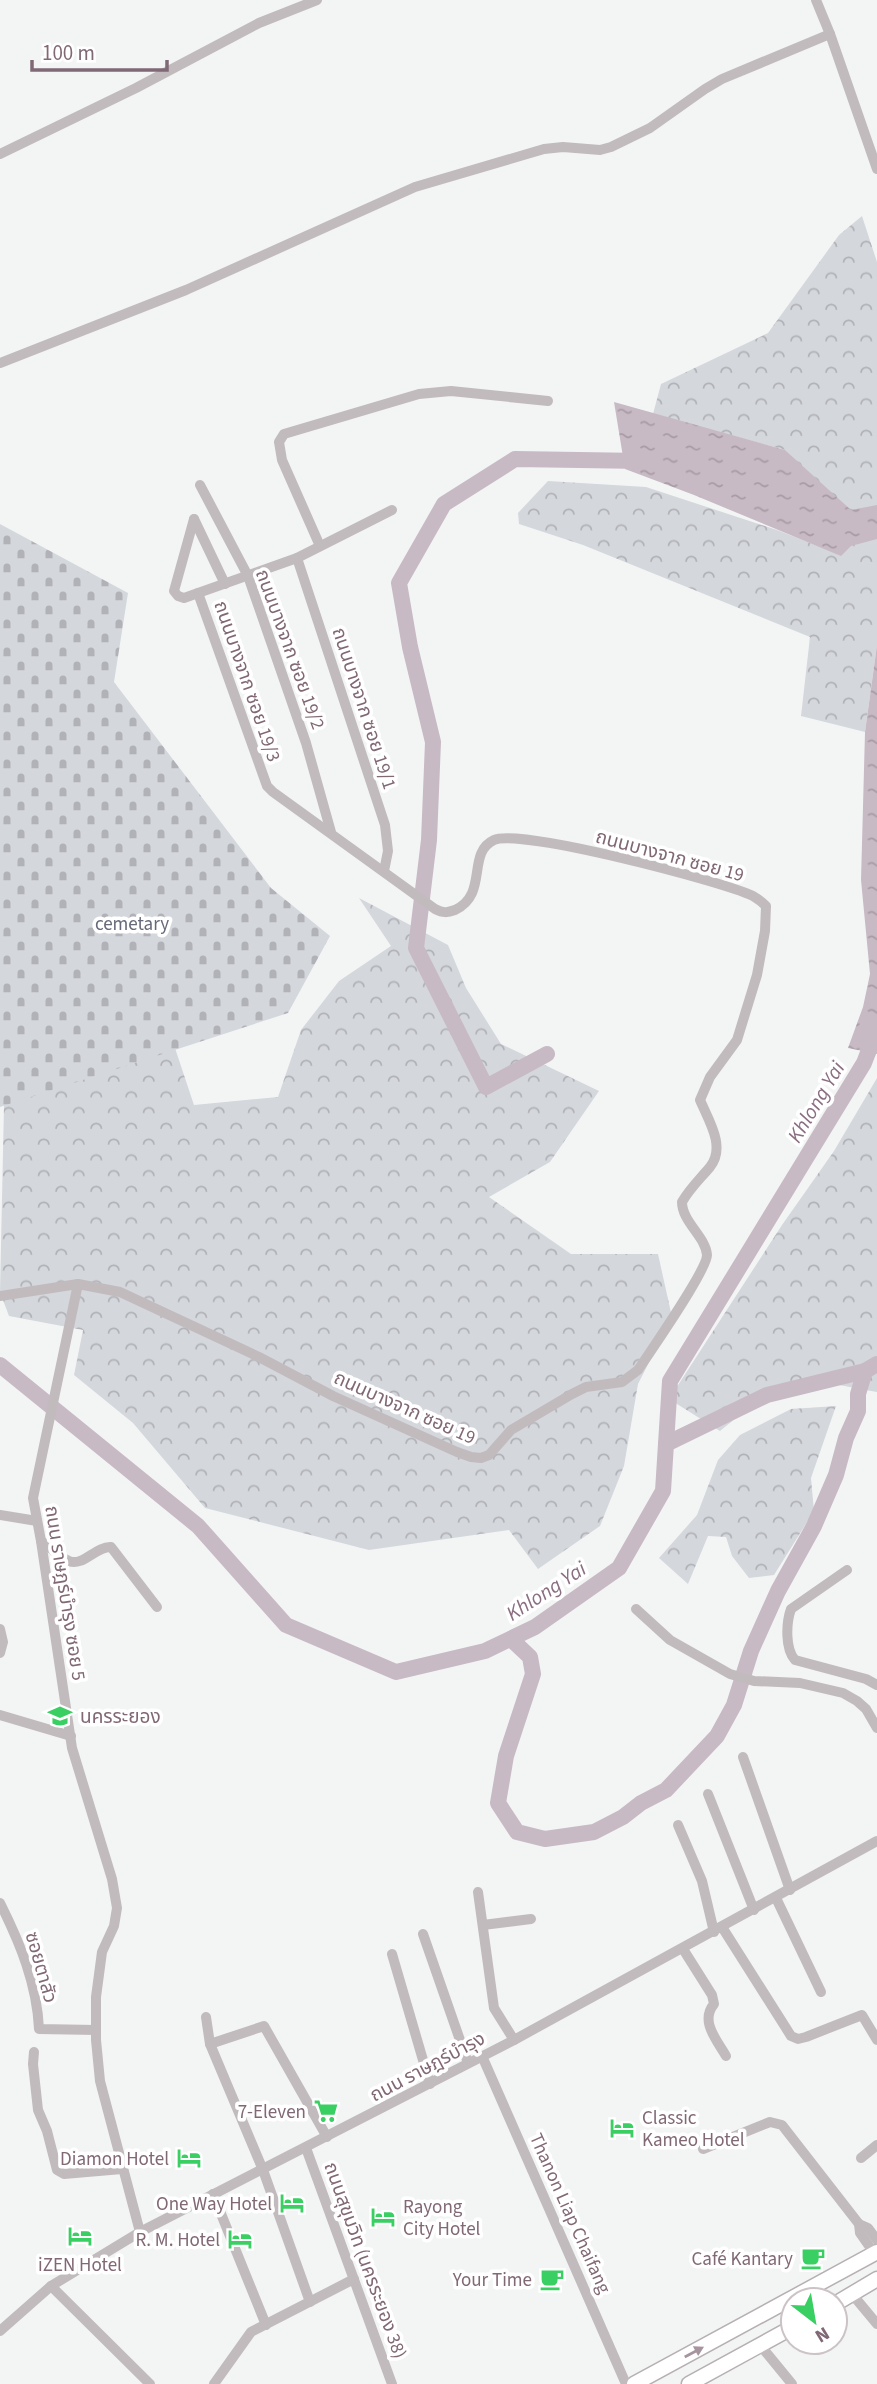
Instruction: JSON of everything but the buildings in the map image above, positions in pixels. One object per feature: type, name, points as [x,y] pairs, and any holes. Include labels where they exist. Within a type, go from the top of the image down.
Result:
[{"type":"main road","points":[[634,2384],[876,2248]]},
{"type":"main road","points":[[849,2296],[877,2279]]},
{"type":"main road","points":[[689,2384],[779,2335]]},
{"type":"street","points":[[0,155],[259,23],[317,0]]},
{"type":"street","points":[[816,0],[877,170]]},
{"type":"street","points":[[0,363],[186,290],[415,187],[544,149],[563,147],[600,150],[611,147],[650,128],[722,79],[830,34]]},
{"type":"street","points":[[320,546],[282,460],[279,442],[284,434],[436,391],[548,401]]},
{"type":"street","name":"ถนนบางจาก ซอย 19/2","points":[[200,485],[248,576],[306,743],[331,832]]},
{"type":"street","points":[[225,584],[194,519],[174,590],[178,596],[184,598],[198,593],[225,584],[248,576],[297,558],[392,510]]},
{"type":"street","name":"ถนนบางจาก ซอย 19/1","points":[[297,558],[386,825],[388,851],[384,871]]},
{"type":"street","name":"ถนนบางจาก ซอย 19/3","points":[[198,593],[264,779],[273,792],[331,832]]},
{"type":"street","name":"ถนนบางจาก ซอย 19","points":[[78,1284],[120,1292],[333,1395],[471,1457],[489,1455],[511,1430],[572,1394],[586,1387],[622,1382],[638,1370],[698,1279],[707,1258],[706,1250],[686,1218],[682,1202],[690,1187],[714,1160],[718,1144],[700,1100],[710,1077],[737,1040],[757,975],[765,931],[765,906],[755,897],[727,886],[567,845],[502,837],[483,847],[476,882],[467,903],[443,913],[402,887],[331,832]]},
{"type":"street","points":[[0,1296],[78,1284]]},
{"type":"street","name":"ถนน ราษฎร์บำรุง ซอย 5","points":[[78,1284],[33,1498],[71,1736],[112,1879],[117,1908],[114,1926],[102,1952],[96,1997],[96,2030],[100,2081],[139,2232]]},
{"type":"street","points":[[0,1515],[37,1521]]},
{"type":"street","points":[[41,1541],[70,1562],[76,1562],[105,1547],[111,1548],[157,1606]]},
{"type":"street","points":[[846,1570],[791,1609],[788,1634],[790,1654],[795,1660],[866,1679],[877,1685]]},
{"type":"street","points":[[636,1609],[670,1640],[740,1678],[800,1683],[827,1688],[850,1697],[866,1709],[877,1728]]},
{"type":"street","points":[[0,1629],[3,1642],[0,1653]]},
{"type":"street","points":[[0,1715],[71,1736]]},
{"type":"street","points":[[743,1757],[790,1890]]},
{"type":"street","points":[[708,1794],[754,1910]]},
{"type":"street","points":[[678,1825],[702,1881],[718,1930],[792,2036],[798,2039],[806,2037],[862,2015],[877,2040]]},
{"type":"street","name":"ถนน ราษฎร์บำรุง","points":[[0,2331],[51,2286],[139,2232],[514,2040],[877,1841]]},
{"type":"street","points":[[478,1892],[494,2008],[514,2040]]},
{"type":"street","points":[[776,1898],[821,1992]]},
{"type":"street","name":"ซอยตาสัว","points":[[0,1903],[26,1961],[39,2029],[96,2030]]},
{"type":"street","points":[[483,1925],[531,1919]]},
{"type":"street","points":[[423,1934],[468,2063]]},
{"type":"street","points":[[683,1949],[712,1995],[715,2004],[708,2011],[707,2023],[726,2056]]},
{"type":"street","points":[[392,1954],[430,2084]]},
{"type":"street","points":[[206,2017],[210,2044],[262,2170],[310,2302]]},
{"type":"street","points":[[210,2044],[264,2026],[327,2137]]},
{"type":"street","points":[[34,2052],[38,2110],[57,2170],[64,2174],[122,2169]]},
{"type":"street","name":"Thanon Liap Chaifang","points":[[482,2056],[626,2384]]},
{"type":"street","points":[[703,2149],[771,2122],[782,2126],[859,2224],[860,2233],[876,2248]]},
{"type":"street","points":[[861,2158],[877,2145]]},
{"type":"street","name":"ถนนสุขุมวิท (นครระยอง 38)","points":[[306,2148],[392,2384]]},
{"type":"street","points":[[213,2194],[266,2325]]},
{"type":"street","points":[[214,2384],[251,2332],[354,2279]]},
{"type":"street","points":[[51,2286],[150,2384]]},
{"type":"street","points":[[852,2294],[877,2324]]},
{"type":"street","points":[[760,2345],[792,2384]]},
{"type":"green space","points":[[862,216],[877,262],[877,645],[865,732],[801,716],[810,637],[583,545],[519,524],[518,513],[548,481],[646,487],[777,530],[841,555],[864,533],[785,450],[653,414],[661,384],[768,333],[839,235]]},
{"type":"green space","name":"cemetary","points":[[0,524],[128,593],[114,682],[271,888],[330,936],[288,1013],[0,1107]]},
{"type":"green space","points":[[359,898],[448,945],[466,988],[501,1044],[599,1091],[550,1162],[489,1197],[571,1254],[658,1254],[672,1317],[638,1384],[624,1466],[600,1526],[538,1569],[509,1530],[369,1550],[205,1508],[133,1423],[74,1375],[83,1330],[9,1316],[0,1292],[4,1105],[174,1045],[194,1105],[278,1097],[301,1030],[339,981],[391,946]]},
{"type":"green space","points":[[877,1078],[877,1392],[809,1382],[789,1385],[761,1399],[720,1431],[669,1399],[782,1225],[834,1151]]},
{"type":"green space","points":[[836,1406],[811,1478],[814,1511],[774,1575],[749,1578],[732,1556],[726,1537],[708,1536],[688,1584],[659,1558],[697,1515],[718,1460],[740,1435],[791,1409]]},
{"type":"water","points":[[614,402],[785,450],[851,510],[877,505],[877,539],[851,546],[841,556],[625,469]]},
{"type":"water","points":[[877,645],[877,1054],[848,1048],[863,1007],[870,974],[861,880],[865,732]]},
{"type":"waterway","points":[[547,1054],[486,1087],[416,948],[429,840],[433,742],[410,647],[399,583],[444,504],[515,459],[643,461]]},
{"type":"waterway","name":"Khlong Yai","points":[[0,1365],[198,1526],[286,1625],[396,1672],[485,1651],[535,1627],[619,1568],[663,1491],[670,1381],[864,1063],[877,1029]]},
{"type":"waterway","points":[[666,1444],[767,1395],[865,1371],[877,1364]]},
{"type":"waterway","points":[[511,1639],[530,1657],[533,1674],[506,1756],[498,1803],[517,1832],[545,1839],[594,1832],[666,1790],[717,1736],[734,1705],[751,1651],[778,1591],[814,1526],[836,1475],[846,1438],[858,1411],[858,1394],[865,1371]]},
{"type":"place","name":"นครระยอง","points":[[60,1716]]},
{"type":"place","name":"7-Eleven","points":[[326,2111]]},
{"type":"place","name":"Classic Kameo Hotel","points":[[622,2128]]},
{"type":"place","name":"Diamon Hotel","points":[[189,2158]]},
{"type":"place","name":"One Way Hotel","points":[[292,2203]]},
{"type":"place","name":"Rayong City Hotel","points":[[383,2217]]},
{"type":"place","name":"iZEN Hotel","points":[[80,2236]]},
{"type":"place","name":"R. M. Hotel","points":[[240,2239]]},
{"type":"place","name":"Café Kantary","points":[[813,2258]]},
{"type":"place","name":"Your Time","points":[[552,2279]]}]
